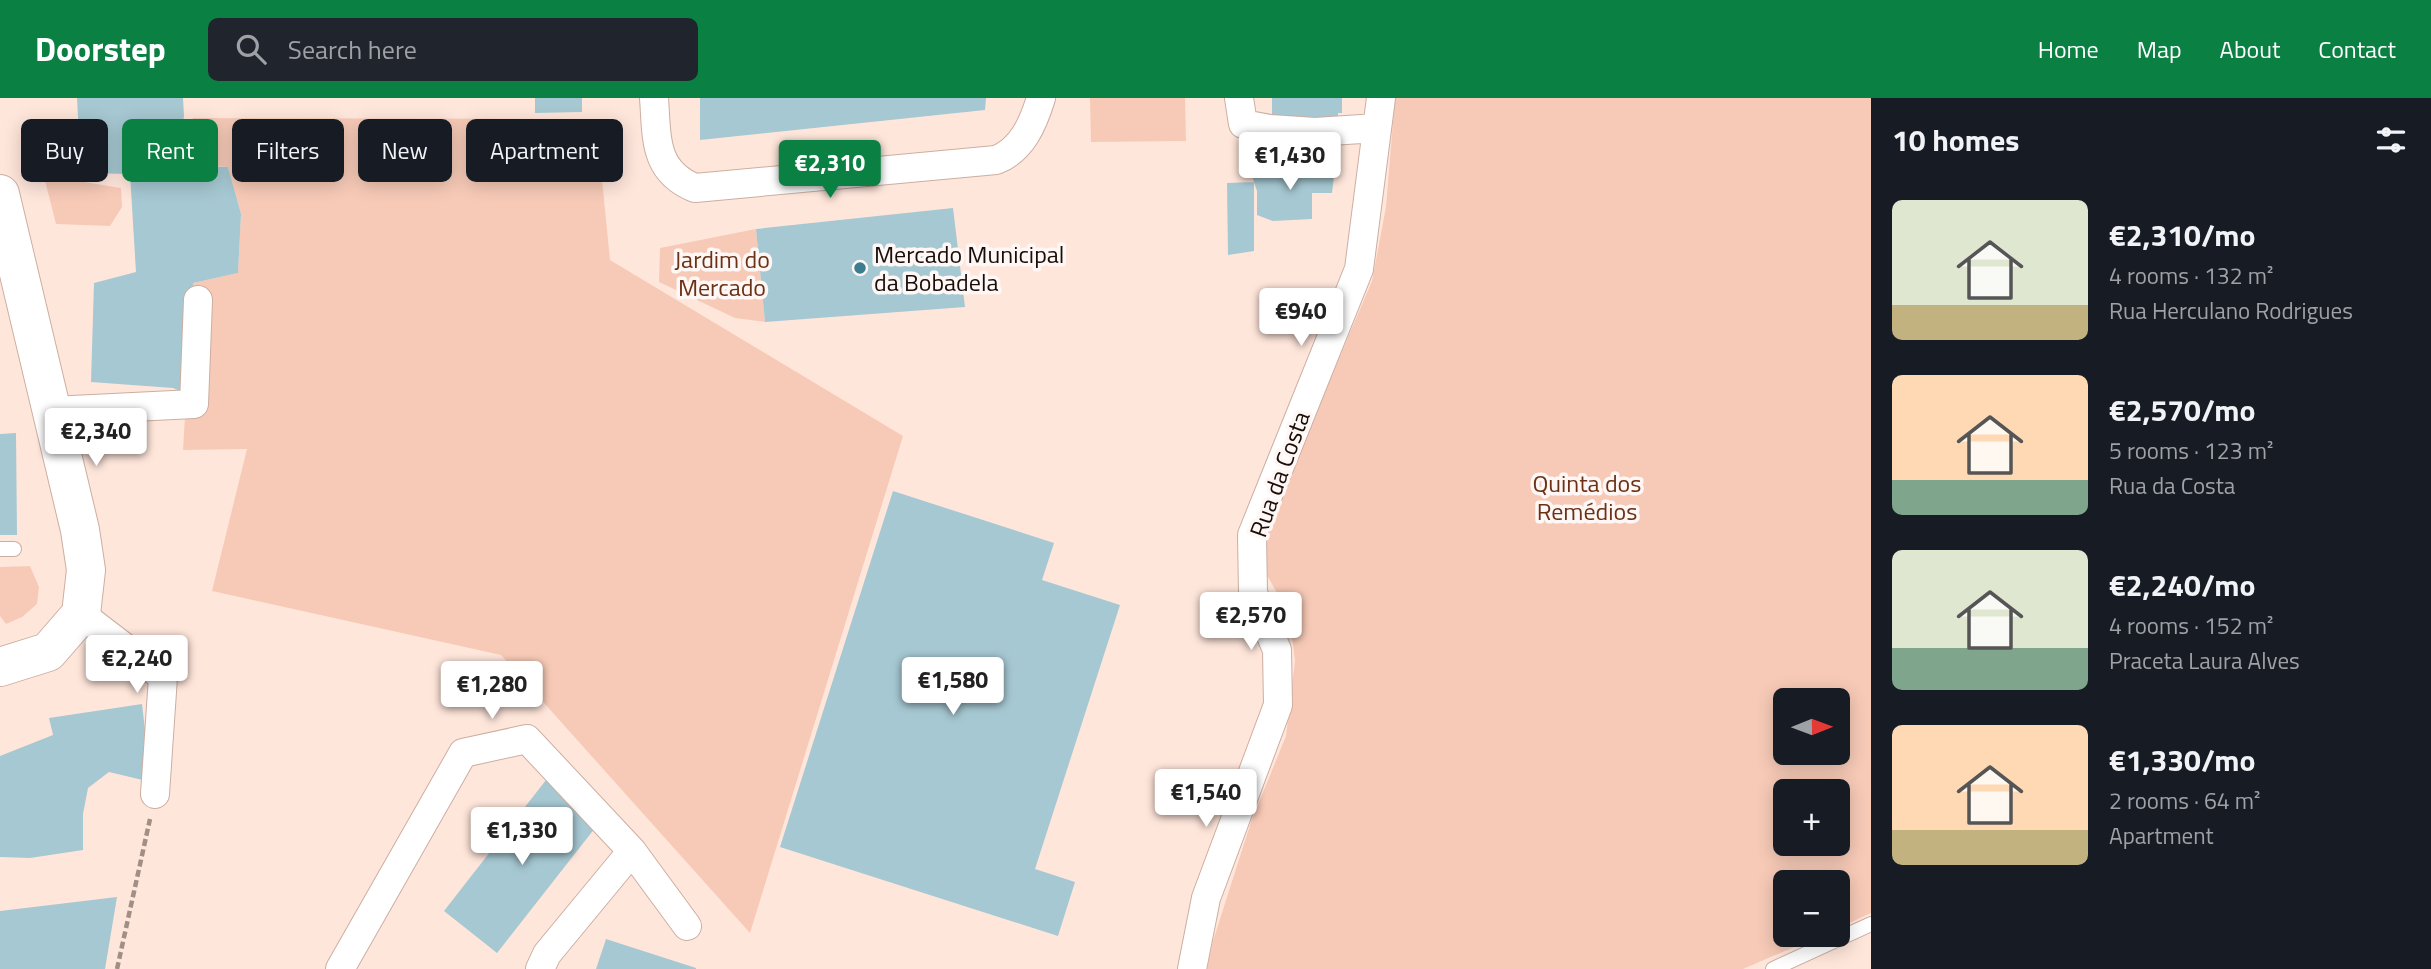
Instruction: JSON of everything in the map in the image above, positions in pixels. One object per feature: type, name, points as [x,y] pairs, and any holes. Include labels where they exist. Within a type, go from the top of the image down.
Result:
[{"type":"street","points":[[654,98],[658,146],[664,164],[682,183],[695,188],[996,160],[1016,149],[1036,115],[1041,98]]},
{"type":"street","points":[[1239,98],[1243,124],[1315,132],[1377,128]]},
{"type":"street","name":"Rua da Costa","points":[[1192,969],[1206,898],[1278,705],[1278,650],[1252,593],[1252,535],[1359,270],[1381,98]]},
{"type":"street","points":[[0,194],[80,530],[86,570],[81,614],[48,652],[0,667]]},
{"type":"street","points":[[52,411],[194,404],[198,300]]},
{"type":"street","points":[[81,614],[163,677],[155,794]]},
{"type":"street","points":[[340,969],[463,753],[527,739],[632,851],[687,926]]},
{"type":"street","points":[[540,969],[547,954],[632,851]]},
{"type":"lane","points":[[1773,969],[1871,924]]},
{"type":"path","points":[[117,969],[155,794]]},
{"type":"green space","points":[[1090,98],[1185,98],[1186,141],[1091,142]]},
{"type":"green space","name":"Quinta dos Remédios","points":[[1395,98],[1871,98],[1871,913],[1850,923],[1850,870],[1773,870],[1773,947],[1794,947],[1743,969],[1207,969],[1213,941],[1251,822],[1286,736],[1295,661],[1289,614],[1264,570],[1264,534],[1372,281],[1386,207]]},
{"type":"green space","points":[[193,118],[596,119],[466,119],[466,182],[602,182],[610,260],[903,436],[750,933],[501,655],[212,591],[247,449],[183,450],[193,283],[238,273],[241,214],[232,182],[344,182],[344,119],[232,119],[232,181],[228,167],[218,166],[218,119]]},
{"type":"green space","points":[[45,182],[84,182],[121,188],[122,207],[110,226],[56,224]]},
{"type":"green space","name":"Jardim do Mercado","points":[[756,229],[765,322],[735,318],[659,282],[660,248]]},
{"type":"green space","points":[[30,566],[39,587],[37,604],[22,617],[6,624],[0,616],[0,567]]},
{"type":"building","points":[[77,98],[183,98],[184,119],[122,119],[122,174],[108,174],[108,119],[78,119]]},
{"type":"building","points":[[535,98],[582,98],[582,112],[535,113]]},
{"type":"building","points":[[700,98],[986,98],[985,110],[700,140]]},
{"type":"building","points":[[1272,98],[1342,98],[1342,113],[1338,113],[1338,118],[1272,119]]},
{"type":"building","points":[[218,167],[228,167],[241,214],[238,273],[193,283],[187,394],[173,388],[91,382],[94,283],[136,272],[130,182],[218,182]]},
{"type":"building","points":[[1335,168],[1332,193],[1312,193],[1312,219],[1273,221],[1257,215],[1257,191],[1252,176],[1260,169]]},
{"type":"building","points":[[1254,182],[1254,251],[1228,255],[1227,183]]},
{"type":"building","name":"Mercado Municipal da Bobadela","points":[[953,208],[965,307],[765,322],[756,229]]},
{"type":"building","points":[[16,433],[17,535],[0,535],[0,434]]},
{"type":"building","points":[[893,491],[1054,543],[1042,580],[1120,605],[1035,869],[1075,882],[1058,936],[780,847]]},
{"type":"building","points":[[142,704],[151,782],[109,772],[88,788],[83,814],[83,850],[30,858],[0,857],[0,756],[53,735],[49,718]]},
{"type":"building","points":[[546,780],[599,823],[497,953],[444,911]]},
{"type":"building","points":[[117,897],[105,969],[0,969],[0,911]]},
{"type":"building","points":[[606,939],[696,968],[696,969],[596,969]]},
{"type":"place","name":"Mercado Municipal da Bobadela","points":[[860,268]]}]
